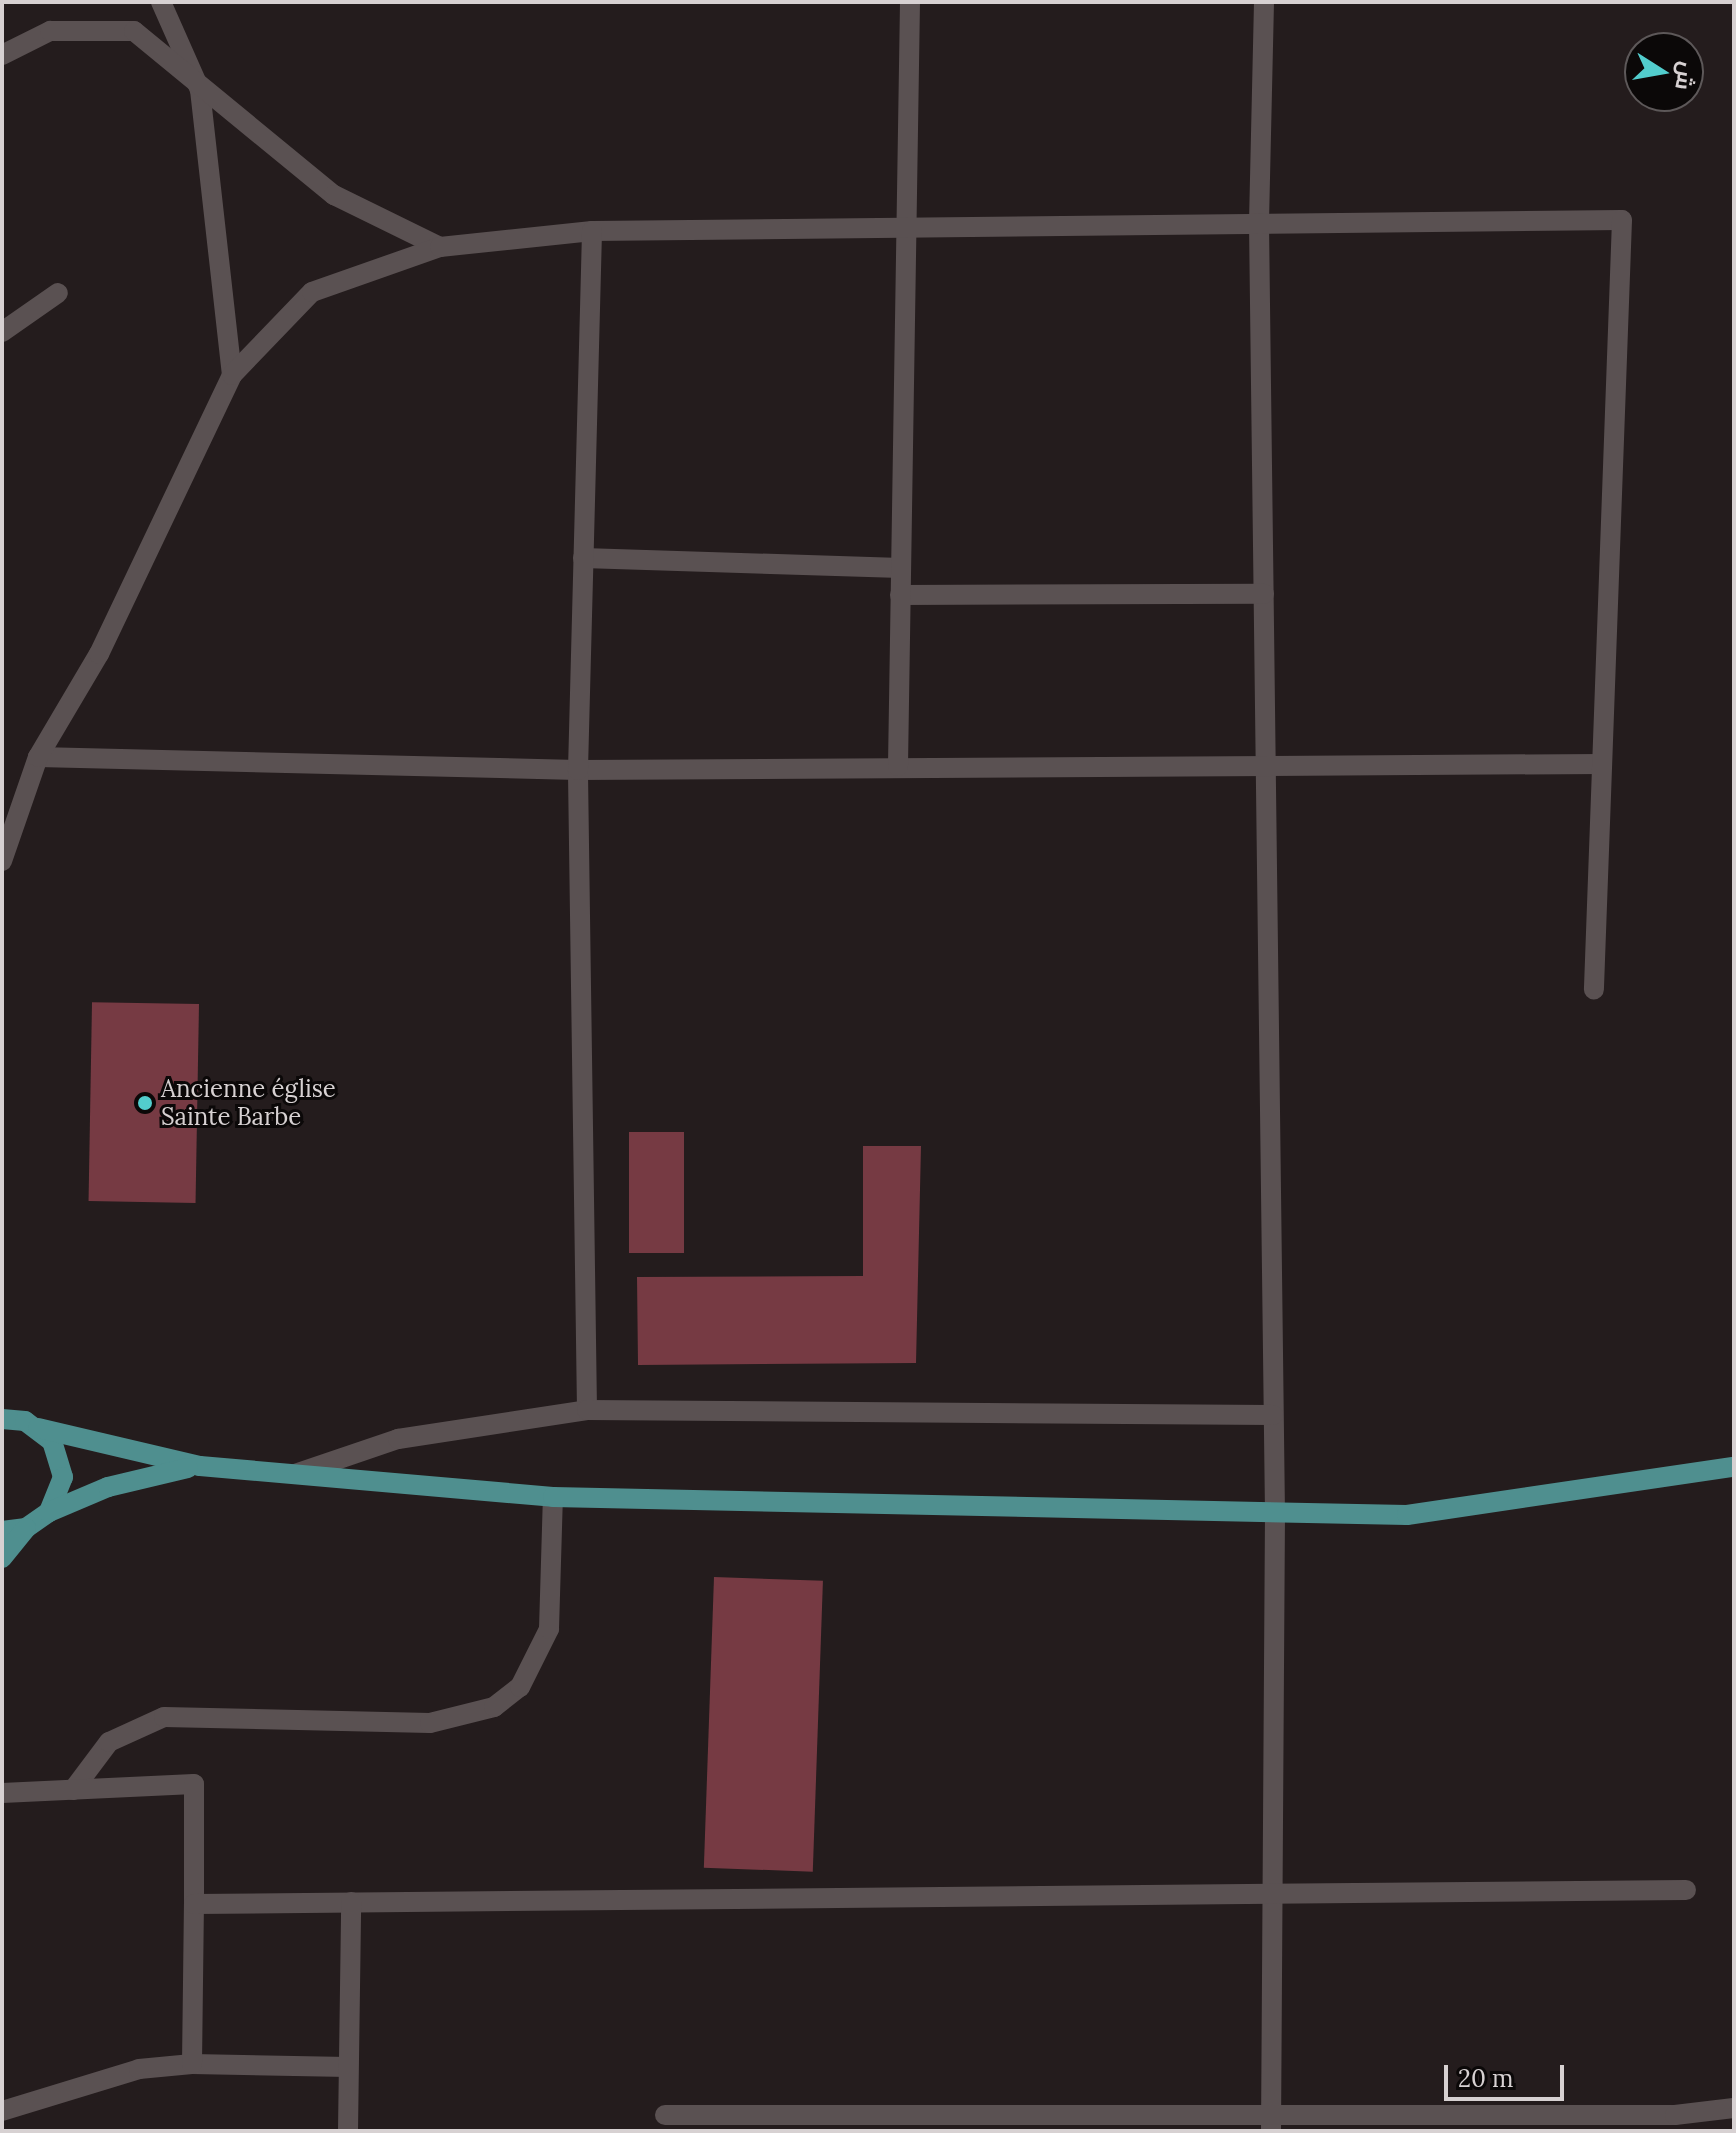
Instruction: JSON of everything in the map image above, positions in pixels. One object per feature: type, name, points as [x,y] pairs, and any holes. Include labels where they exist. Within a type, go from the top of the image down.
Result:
[{"type":"main road","points":[[2,1419],[200,1466],[553,1497],[1407,1515],[1734,1467]]},
{"type":"main road","points":[[38,1428],[61,1458],[60,1495],[49,1512]]},
{"type":"main road","points":[[2,1558],[26,1528],[49,1512],[108,1487],[200,1466]]},
{"type":"main road","points":[[2,1531],[26,1528]]},
{"type":"street","points":[[161,2],[200,90],[232,375]]},
{"type":"street","points":[[898,766],[910,2]]},
{"type":"street","points":[[1264,2],[1259,223],[1275,1512],[1271,2123]]},
{"type":"street","points":[[2,55],[50,31],[134,31],[200,90],[334,195],[440,247]]},
{"type":"street","points":[[2,861],[6,822],[38,757],[99,654],[232,375],[312,292],[440,247],[592,231],[1622,220],[1594,989]]},
{"type":"street","points":[[587,1410],[578,770],[592,231]]},
{"type":"street","points":[[2,332],[58,293]]},
{"type":"street","points":[[583,558],[901,568]]},
{"type":"street","points":[[900,595],[1264,594]]},
{"type":"street","points":[[38,757],[578,770],[1266,763],[1602,764]]},
{"type":"street","points":[[295,1474],[398,1439],[587,1410],[1273,1415]]},
{"type":"street","points":[[73,1790],[109,1742],[164,1717],[430,1723],[494,1707],[520,1687],[549,1629],[553,1497]]},
{"type":"street","points":[[2,1793],[194,1784],[192,2064]]},
{"type":"street","points":[[194,1904],[1686,1890]]},
{"type":"street","points":[[348,2131],[351,1902]]},
{"type":"street","points":[[12,2118],[139,2069],[192,2064],[348,2067]]},
{"type":"street","points":[[665,2115],[1271,2123],[1595,2123],[1734,2108]]},
{"type":"building","name":"Ancienne église Sainte Barbe","points":[[92,1002],[199,1004],[196,1203],[89,1201]]},
{"type":"building","points":[[629,1132],[684,1132],[684,1253],[629,1253]]},
{"type":"building","points":[[863,1146],[921,1146],[916,1363],[638,1365],[637,1277],[863,1276]]},
{"type":"building","points":[[714,1577],[823,1581],[813,1872],[704,1868]]},
{"type":"place","name":"Ancienne église Sainte Barbe","points":[[145,1103]]}]
